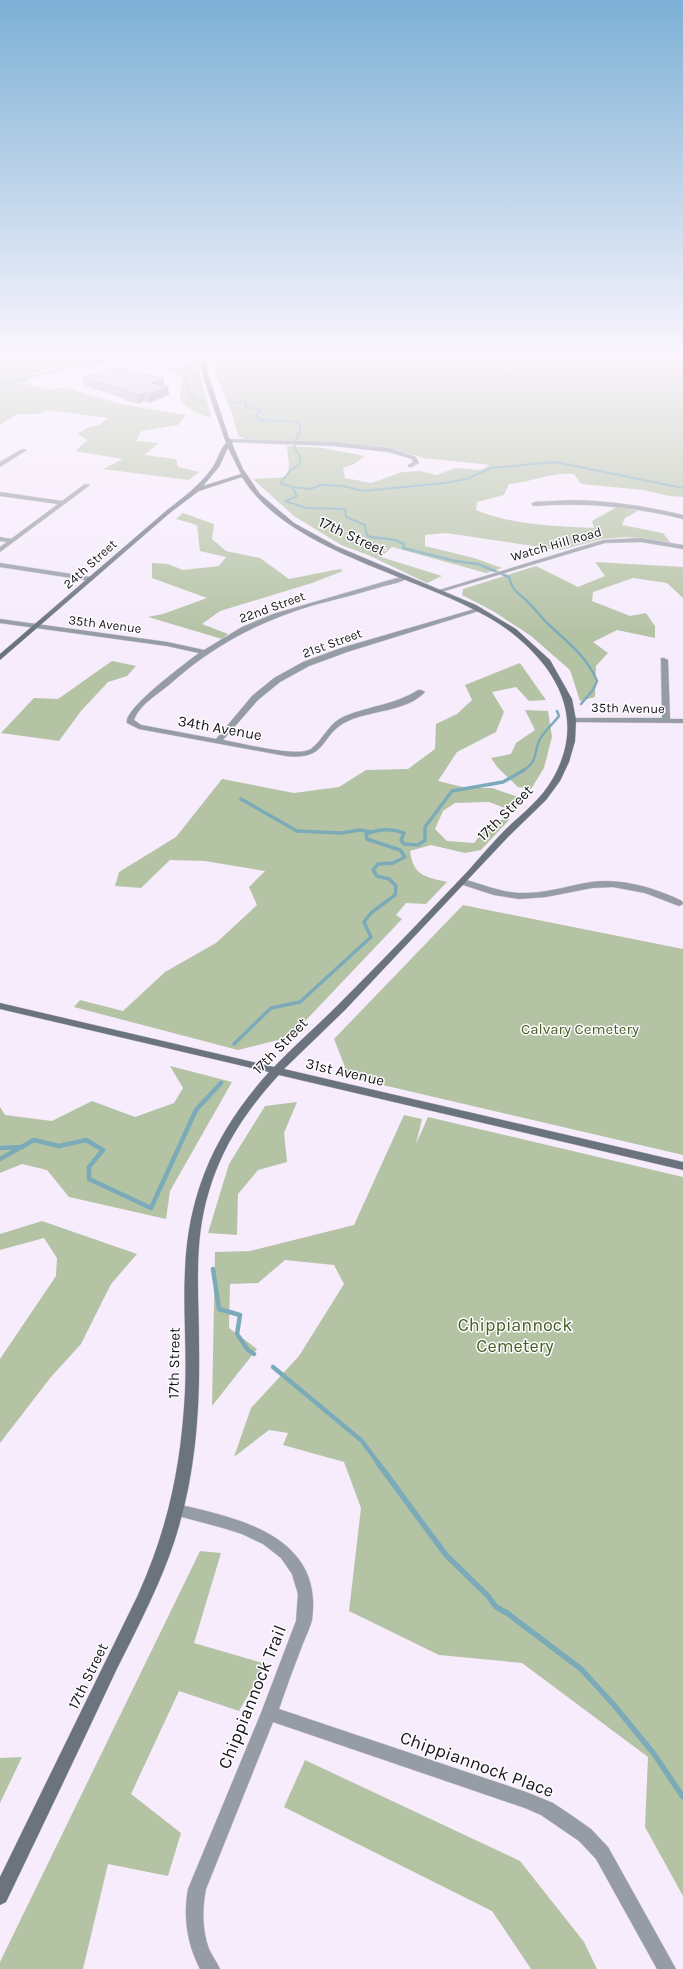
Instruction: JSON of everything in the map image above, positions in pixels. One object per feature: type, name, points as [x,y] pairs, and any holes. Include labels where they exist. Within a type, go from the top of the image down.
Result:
[{"type":"street","name":"24th Street","points":[[0,658],[152,525],[197,490],[216,467],[225,448]]},
{"type":"street","name":"17th Street","points":[[0,1896],[144,1598],[172,1528],[188,1454],[193,1345],[191,1270],[194,1237],[199,1206],[205,1184],[223,1144],[248,1104],[276,1071],[418,930],[508,832],[539,805],[549,793],[566,761],[570,746],[572,720],[568,699],[551,666],[525,639],[480,609],[355,558],[308,534],[274,510],[254,490],[244,475],[232,448]]},
{"type":"street","points":[[368,448],[401,453],[414,458],[416,463],[410,466]]},
{"type":"street","points":[[0,465],[24,450]]},
{"type":"street","name":"24th Street","points":[[197,490],[244,475]]},
{"type":"street","name":"24th Street","points":[[214,485],[236,482],[254,490]]},
{"type":"street","points":[[0,550],[86,485]]},
{"type":"street","points":[[0,494],[62,503]]},
{"type":"street","points":[[534,504],[587,502],[620,505],[683,517]]},
{"type":"street","points":[[0,539],[12,541]]},
{"type":"street","name":"Watch Hill Road","points":[[439,592],[605,541],[641,540],[683,546]]},
{"type":"street","points":[[0,565],[92,579]]},
{"type":"street","name":"22nd Street","points":[[132,723],[130,718],[133,714],[154,694],[207,652],[246,628],[275,616],[406,578]]},
{"type":"street","name":"21st Street","points":[[218,741],[244,709],[266,688],[306,664],[344,650],[480,609]]},
{"type":"street","name":"35th Avenue","points":[[0,621],[167,644],[207,652]]},
{"type":"street","points":[[664,660],[666,720]]},
{"type":"street","name":"34th Avenue","points":[[132,723],[139,727],[286,754],[305,755],[314,751],[336,724],[348,718],[410,700],[421,692]]},
{"type":"street","name":"35th Avenue","points":[[572,720],[683,721]]},
{"type":"street","points":[[463,882],[489,892],[519,896],[604,884],[663,894],[679,902]]},
{"type":"street","name":"31st Avenue","points":[[0,1006],[683,1166]]},
{"type":"street","name":"Chippiannock Trail","points":[[176,1510],[208,1517],[262,1536],[278,1545],[290,1556],[301,1576],[307,1605],[304,1621],[269,1713],[203,1872],[195,1896],[197,1940],[206,1963],[211,1969]]},
{"type":"street","name":"Chippiannock Place","points":[[269,1713],[526,1800],[546,1809],[565,1821],[585,1835],[602,1853],[667,1969]]},
{"type":"green space","points":[[79,448],[153,448],[144,455],[176,459],[178,467],[199,472],[189,480],[103,469],[123,459],[75,451]]},
{"type":"green space","points":[[287,448],[323,448],[365,456],[354,464],[343,468],[345,478],[371,483],[402,472],[420,471],[436,475],[456,468],[480,470],[490,465],[424,458],[387,448],[683,448],[683,497],[669,496],[643,490],[581,484],[574,474],[558,474],[509,484],[504,495],[477,502],[476,510],[519,522],[594,528],[592,521],[617,507],[638,511],[625,518],[622,525],[663,533],[670,542],[626,537],[602,539],[560,550],[446,533],[425,535],[425,546],[474,558],[502,568],[486,573],[392,547],[381,557],[442,576],[427,583],[368,555],[341,545],[294,516],[253,479],[287,477],[289,465]]},
{"type":"green space","points":[[183,513],[214,524],[212,539],[226,551],[260,558],[289,579],[340,569],[343,571],[312,583],[220,611],[202,624],[228,634],[222,639],[148,617],[163,614],[207,598],[152,578],[152,563],[168,564],[183,570],[219,566],[226,557],[200,551],[197,525],[176,519]]},
{"type":"green space","points":[[595,562],[683,567],[683,598],[667,583],[633,578],[593,592],[592,601],[630,616],[646,613],[655,626],[655,638],[617,630],[593,642],[608,653],[596,666],[595,697],[580,701],[570,670],[531,636],[493,611],[462,595],[463,589],[536,566],[578,587],[605,576]]},
{"type":"green space","points":[[112,661],[136,666],[127,676],[108,682],[81,711],[59,741],[1,733],[34,698],[58,699]]},
{"type":"green space","points":[[520,663],[546,700],[529,701],[516,687],[492,692],[504,712],[496,732],[457,752],[438,781],[467,788],[492,788],[521,798],[515,812],[489,802],[455,803],[443,811],[435,829],[447,841],[474,843],[491,821],[510,819],[481,850],[465,853],[431,845],[410,851],[414,866],[417,870],[427,877],[447,882],[426,904],[406,903],[396,915],[402,919],[290,1037],[238,1050],[74,1007],[80,1000],[123,1011],[165,972],[216,943],[257,905],[249,887],[265,871],[205,861],[170,860],[141,888],[115,886],[119,872],[176,837],[222,779],[294,793],[339,787],[366,770],[408,769],[435,749],[436,724],[457,714],[472,700],[465,685]]},
{"type":"green space","points":[[525,710],[548,711],[552,737],[544,768],[531,789],[518,787],[498,768],[491,758],[511,754],[516,743],[535,730]]},
{"type":"green space","name":"Calvary Cemetery","points":[[463,905],[683,949],[683,1155],[340,1075],[345,1067],[334,1039]]},
{"type":"green space","points":[[170,1066],[232,1082],[170,1191],[166,1219],[69,1197],[47,1170],[22,1164],[0,1173],[0,1107],[5,1115],[52,1121],[92,1101],[135,1117],[174,1103],[183,1088]]},
{"type":"green space","points":[[297,1102],[284,1133],[287,1162],[258,1170],[238,1194],[237,1235],[208,1233],[229,1164],[265,1106]]},
{"type":"green space","name":"Chippiannock Cemetery","points":[[404,1115],[422,1119],[416,1144],[428,1117],[683,1177],[683,1896],[645,1827],[648,1757],[522,1663],[439,1655],[349,1611],[361,1508],[344,1462],[283,1445],[288,1433],[269,1430],[234,1457],[251,1408],[299,1356],[344,1284],[334,1265],[285,1260],[258,1283],[230,1284],[229,1328],[257,1349],[212,1406],[215,1252],[250,1251],[354,1225]]},
{"type":"green space","points":[[42,1221],[137,1254],[111,1284],[81,1344],[51,1377],[0,1443],[0,1359],[56,1276],[57,1258],[44,1238],[0,1250],[0,1234]]},
{"type":"green space","points":[[200,1551],[221,1553],[194,1643],[266,1664],[239,1711],[179,1691],[131,1794],[181,1833],[168,1876],[108,1864],[83,1969],[0,1969],[0,1962]]},
{"type":"green space","points":[[22,1757],[0,1803],[0,1758]]},
{"type":"green space","points":[[305,1760],[520,1861],[584,1942],[597,1969],[531,1969],[492,1911],[284,1807]]},
{"type":"waterway","points":[[292,487],[280,483],[292,469],[299,465],[301,459],[295,448]]},
{"type":"waterway","points":[[292,487],[311,489],[321,485],[343,486],[363,491],[444,483],[467,479],[491,468],[555,462],[683,488]]},
{"type":"waterway","points":[[292,487],[297,496],[285,501],[306,508],[345,509],[346,517],[365,525],[367,536],[376,538]]},
{"type":"waterway","points":[[371,537],[376,538]]},
{"type":"waterway","points":[[376,538],[395,540],[404,544],[403,548],[455,561],[478,564],[509,577],[515,590],[582,656],[593,672],[597,681],[593,690],[581,704]]},
{"type":"waterway","points":[[523,771],[534,760],[539,741],[559,716],[557,711]]},
{"type":"waterway","points":[[234,1044],[271,1008],[300,1002],[371,937],[364,922],[371,913],[395,895],[396,886],[389,879],[377,876],[373,870],[378,864],[393,863],[405,857],[400,850],[367,839],[366,834],[380,830],[394,830],[404,833],[401,840],[404,844],[418,845],[425,840],[425,827],[452,791],[503,782],[524,770]]},
{"type":"waterway","points":[[241,799],[297,831],[341,833],[360,830],[371,832]]},
{"type":"waterway","points":[[21,1147],[34,1140],[59,1146],[86,1140],[103,1150],[89,1167],[89,1179],[151,1208],[196,1110],[221,1083]]},
{"type":"waterway","points":[[0,1148],[21,1147]]},
{"type":"waterway","points":[[0,1159],[21,1147]]},
{"type":"waterway","points":[[213,1269],[219,1309],[240,1315],[237,1334],[248,1350],[254,1354]]},
{"type":"waterway","points":[[273,1367],[362,1441],[379,1464]]},
{"type":"waterway","points":[[378,1463],[446,1555],[488,1596],[496,1607],[507,1613],[581,1669],[614,1705],[654,1754],[683,1797]]}]
